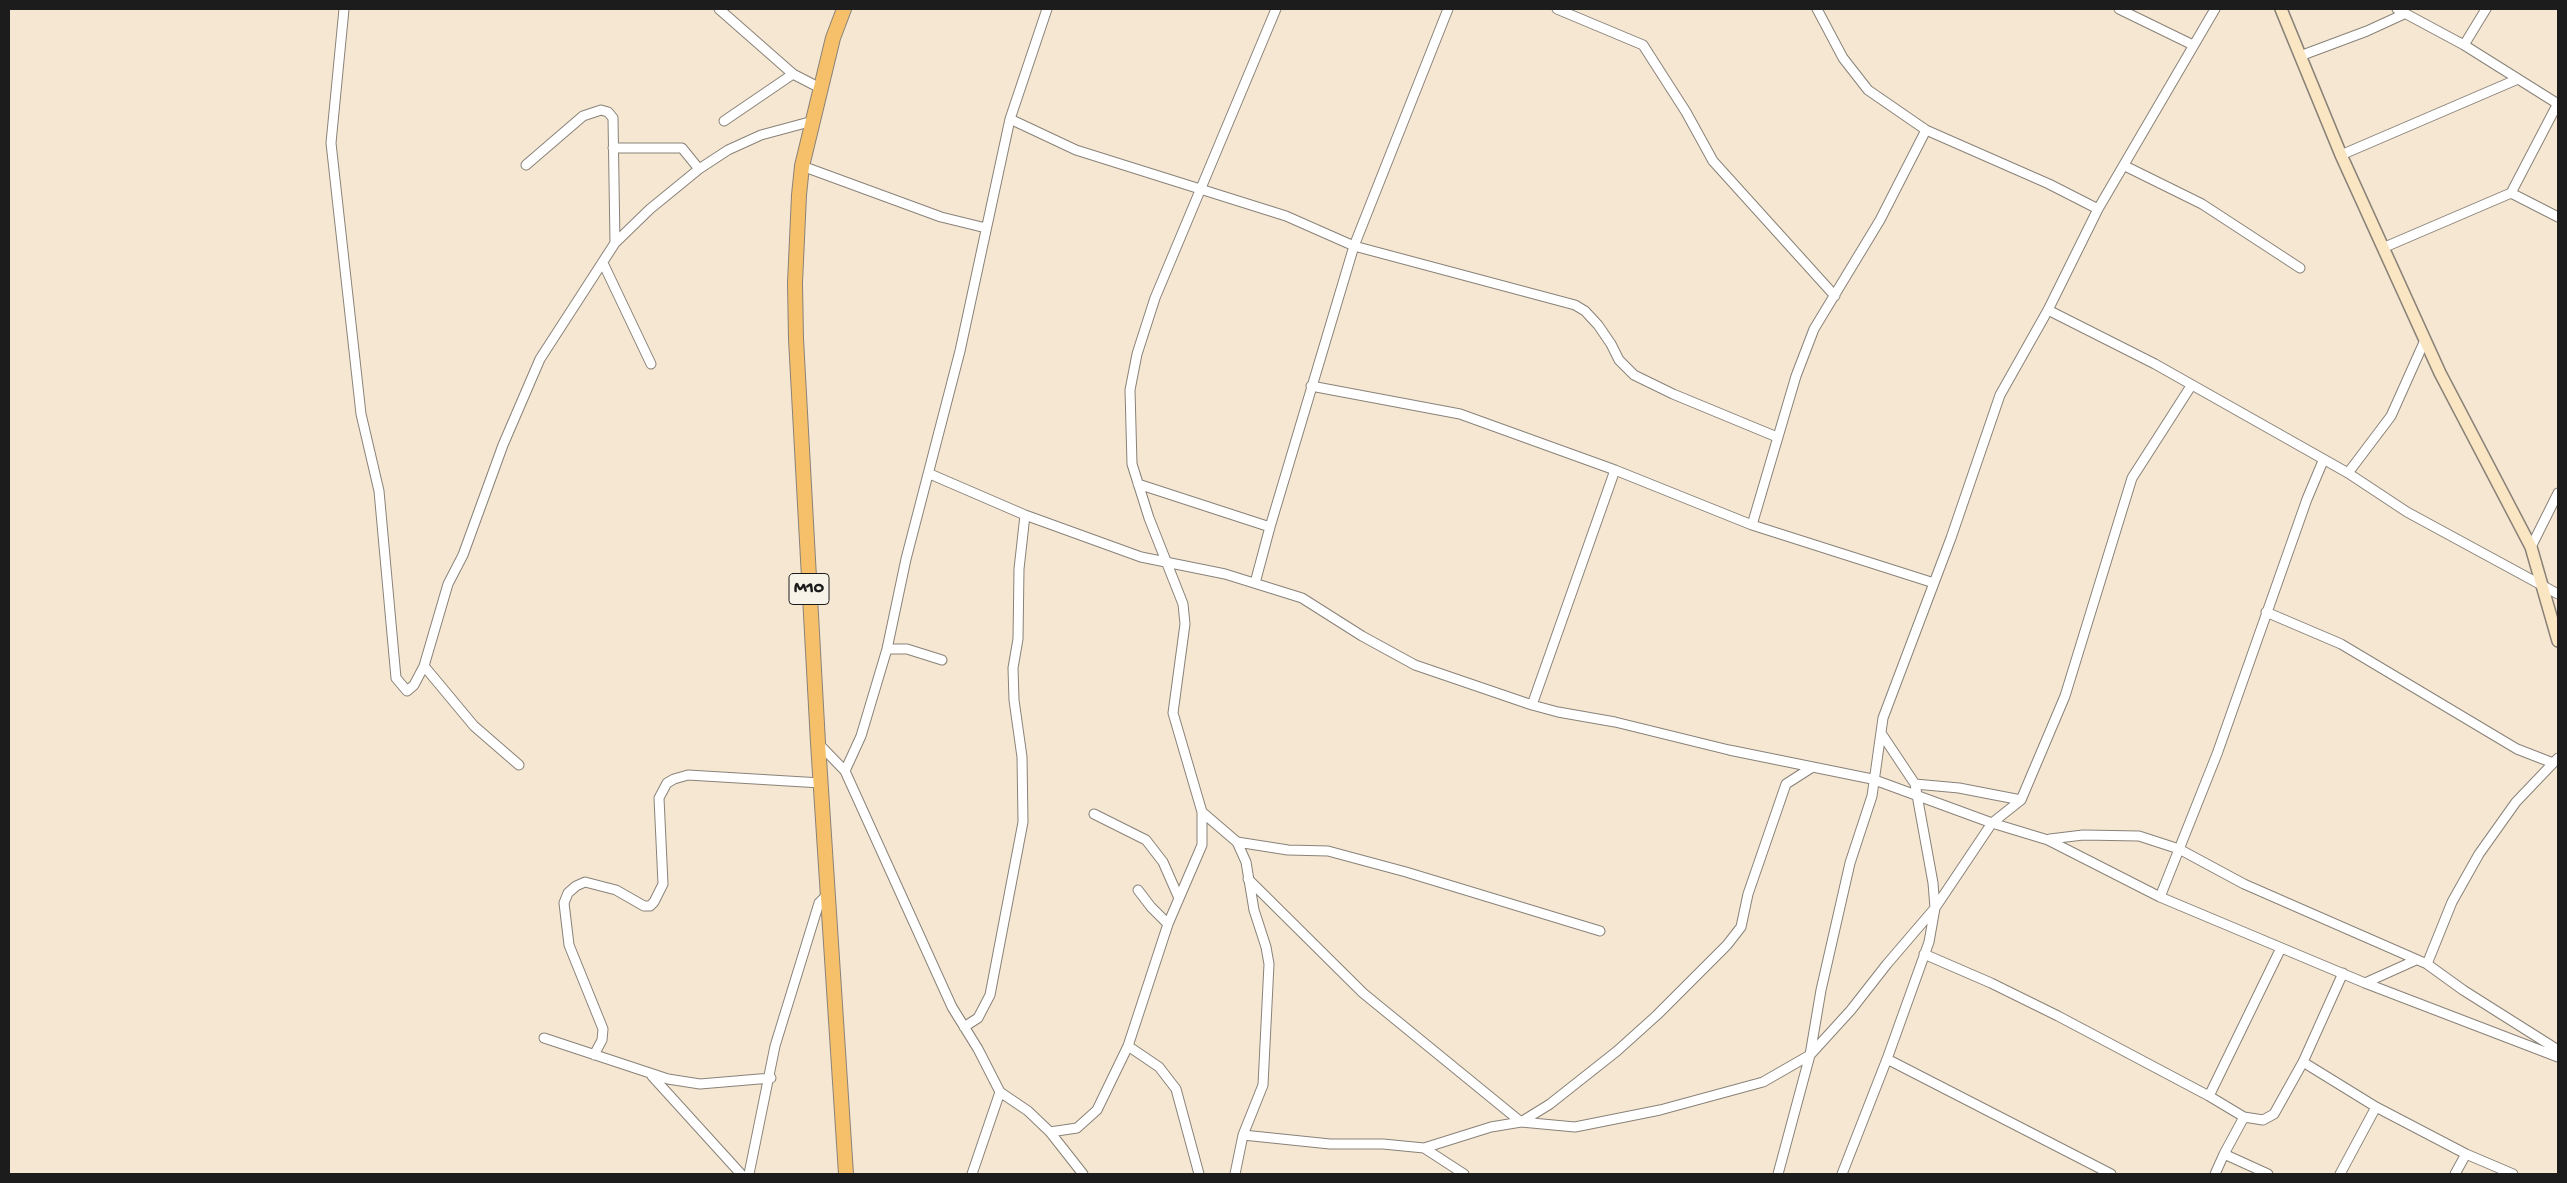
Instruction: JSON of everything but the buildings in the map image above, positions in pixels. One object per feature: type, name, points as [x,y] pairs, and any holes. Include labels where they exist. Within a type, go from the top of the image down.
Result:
[{"type":"main road","name":"M10","points":[[844,9],[833,38],[802,166],[795,275],[796,339],[820,783],[846,1174]]},
{"type":"main road","points":[[2281,9],[2341,155],[2385,247],[2425,340],[2462,417],[2531,547],[2544,585],[2558,641]]},
{"type":"street","points":[[344,9],[331,144],[361,414],[379,491],[396,678],[408,691],[414,685],[424,666],[448,584],[463,555],[503,445],[540,359],[615,243],[650,209],[699,169],[728,150],[761,135],[813,121]]},
{"type":"street","points":[[719,9],[794,74],[820,88]]},
{"type":"street","points":[[845,771],[861,736],[887,649],[906,559],[930,474],[960,351],[1010,120],[1047,9]]},
{"type":"street","points":[[1050,1132],[1077,1128],[1097,1110],[1128,1046],[1178,896],[1202,845],[1202,812],[1173,712],[1185,624],[1183,604],[1132,464],[1130,390],[1137,354],[1155,298],[1276,9]]},
{"type":"street","points":[[1255,583],[1311,386],[1354,246],[1448,9]]},
{"type":"street","points":[[1557,9],[1643,45],[1686,112],[1713,162],[1835,296]]},
{"type":"street","points":[[1818,9],[1842,58],[1868,90],[1926,130],[2049,184],[2098,209]]},
{"type":"street","points":[[2118,9],[2193,45]]},
{"type":"street","points":[[1778,1174],[1810,1055],[1821,990],[1850,863],[1872,796],[1872,779],[1883,718],[1934,583],[2000,395],[2048,310],[2098,209],[2125,166],[2214,9]]},
{"type":"street","points":[[2464,45],[2486,9]]},
{"type":"street","points":[[2300,56],[2367,32],[2400,11],[2464,45],[2558,103],[2511,192],[2385,247]]},
{"type":"street","points":[[724,121],[794,74]]},
{"type":"street","points":[[2341,155],[2518,79]]},
{"type":"street","points":[[526,165],[583,116],[601,110],[608,112],[613,118],[615,243]]},
{"type":"street","points":[[1010,120],[1076,150],[1286,216],[1354,246],[1575,305],[1585,311],[1598,325],[1619,360],[1634,375],[1673,394],[1777,437]]},
{"type":"street","points":[[1752,525],[1796,376],[1814,329],[1880,220],[1926,130]]},
{"type":"street","points":[[613,148],[682,148],[699,169]]},
{"type":"street","points":[[802,166],[941,217],[986,228]]},
{"type":"street","points":[[2125,166],[2202,204],[2300,268]]},
{"type":"street","points":[[2511,192],[2558,217]]},
{"type":"street","points":[[603,263],[651,364]]},
{"type":"street","points":[[2048,310],[2155,364],[2323,461],[2348,473],[2406,512],[2558,594]]},
{"type":"street","points":[[2348,473],[2391,416],[2425,340]]},
{"type":"street","points":[[1311,386],[1460,414],[1615,470],[1752,525],[1934,583]]},
{"type":"street","points":[[1243,1135],[1330,1144],[1383,1144],[1424,1148],[1491,1127],[1521,1122],[1575,1128],[1660,1110],[1763,1082],[1810,1055],[1851,1010],[1935,908],[1992,823],[2021,800],[2066,696],[2132,478],[2191,386]]},
{"type":"street","points":[[2160,897],[2217,754],[2266,612],[2307,499],[2323,461]]},
{"type":"street","points":[[1532,705],[1615,470]]},
{"type":"street","points":[[930,474],[1025,515],[1141,557],[1255,583],[1302,598],[1317,605],[1362,636],[1415,665],[1532,705],[1615,722],[1811,768],[1872,779],[1992,823],[2048,840],[2160,897],[2365,983],[2558,1057]]},
{"type":"street","points":[[1138,484],[1270,527]]},
{"type":"street","points":[[2531,547],[2558,493]]},
{"type":"street","points":[[964,1028],[978,1018],[990,995],[1002,922],[1014,877],[1023,822],[1022,757],[1014,700],[1014,668],[1018,639],[1019,569],[1025,515]]},
{"type":"street","points":[[2266,612],[2341,644],[2517,749],[2555,760],[2516,802],[2479,854],[2452,902],[2427,964]]},
{"type":"street","points":[[887,649],[907,649],[942,660]]},
{"type":"street","points":[[424,666],[474,726],[519,764]]},
{"type":"street","points":[[1842,1174],[1887,1059],[1924,954],[1935,908],[1919,797],[1915,784],[1881,733]]},
{"type":"street","points":[[818,743],[845,771],[952,1006],[978,1049],[1000,1092],[1028,1111],[1050,1132],[1083,1174]]},
{"type":"street","points":[[1521,1122],[1550,1104],[1617,1051],[1657,1016],[1727,945],[1741,927],[1748,894],[1786,784],[1811,768]]},
{"type":"street","points":[[594,1055],[602,1040],[603,1029],[569,945],[564,904],[568,893],[576,886],[585,882],[616,890],[644,906],[650,906],[654,902],[663,884],[659,798],[667,783],[674,779],[688,776],[820,783]]},
{"type":"street","points":[[1915,784],[1959,788],[2021,800]]},
{"type":"street","points":[[1202,812],[1237,842],[1246,862],[1248,879],[1269,964],[1263,1085],[1243,1135],[1235,1174]]},
{"type":"street","points":[[1094,814],[1146,840],[1163,862],[1178,896]]},
{"type":"street","points":[[2048,840],[2083,835],[2139,836],[2180,849],[2244,884],[2427,964],[2463,990],[2558,1050]]},
{"type":"street","points":[[1237,842],[1288,850],[1328,851],[1406,872],[1600,931]]},
{"type":"street","points":[[1248,879],[1363,993],[1521,1122]]},
{"type":"street","points":[[1138,890],[1168,924]]},
{"type":"street","points":[[749,1174],[771,1078],[775,1046],[819,903],[828,894]]},
{"type":"street","points":[[2209,1096],[2281,948]]},
{"type":"street","points":[[1924,954],[1999,987],[2209,1096],[2244,1118],[2262,1120],[2274,1114],[2304,1062],[2343,973]]},
{"type":"street","points":[[2365,983],[2416,960]]},
{"type":"street","points":[[544,1038],[652,1076],[700,1084],[771,1078]]},
{"type":"street","points":[[1128,1046],[1159,1066],[1176,1089],[1199,1174]]},
{"type":"street","points":[[1887,1059],[2112,1174]]},
{"type":"street","points":[[2304,1062],[2376,1107],[2466,1154],[2513,1174]]},
{"type":"street","points":[[652,1076],[741,1174]]},
{"type":"street","points":[[972,1174],[1000,1092]]},
{"type":"street","points":[[2340,1174],[2376,1107]]},
{"type":"street","points":[[2215,1174],[2244,1118]]},
{"type":"street","points":[[1424,1148],[1464,1174]]},
{"type":"street","points":[[2224,1154],[2268,1174]]},
{"type":"street","points":[[2455,1174],[2466,1154]]}]
